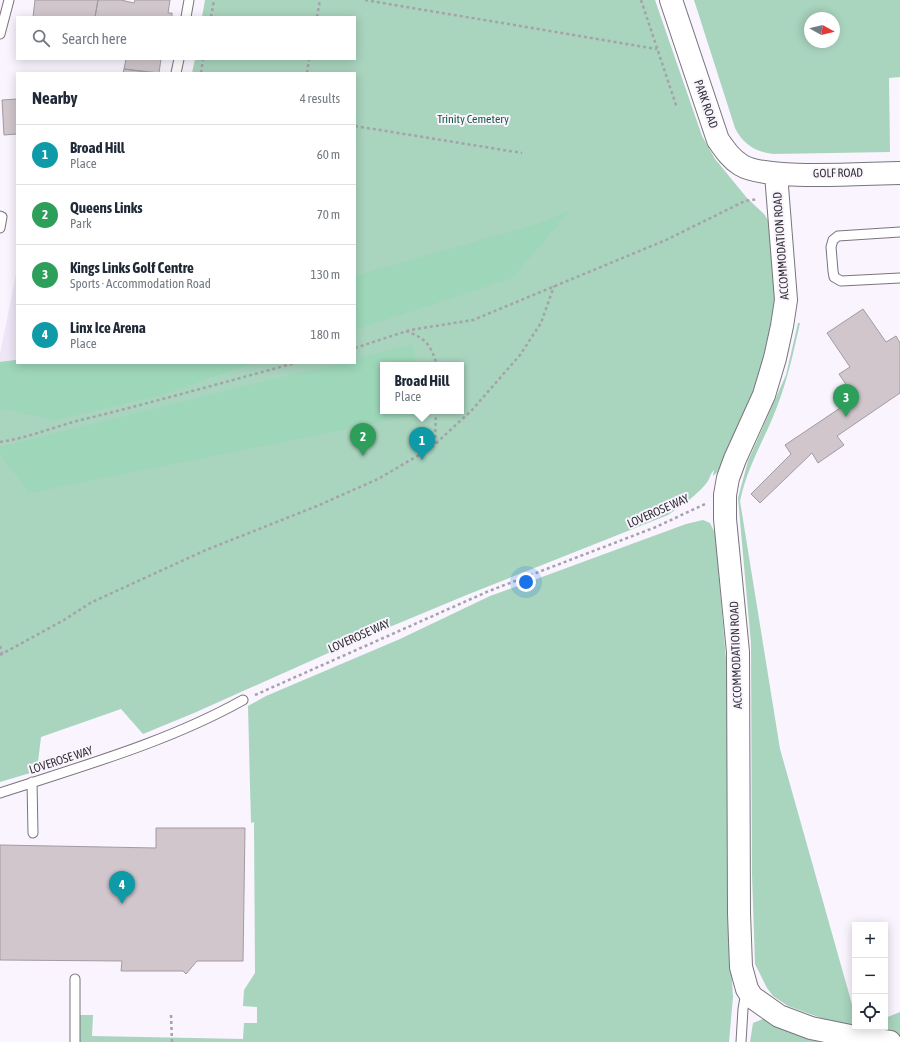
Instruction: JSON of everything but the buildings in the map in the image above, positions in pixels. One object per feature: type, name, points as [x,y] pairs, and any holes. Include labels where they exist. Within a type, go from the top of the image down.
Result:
[{"type":"street","name":"PARK ROAD","points":[[671,0],[718,140],[729,156],[742,166],[776,174]]},
{"type":"street","name":"GOLF ROAD","points":[[776,174],[900,173]]},
{"type":"street","name":"ACCOMMODATION ROAD","points":[[747,989],[739,949],[738,652],[725,519],[725,495],[728,478],[735,459],[764,395],[776,358],[782,326],[786,300],[776,174]]},
{"type":"street","points":[[747,989],[752,997],[767,1009],[794,1022],[835,1034],[890,1042]]},
{"type":"lane","points":[[0,34],[9,0]]},
{"type":"lane","points":[[186,16],[189,0]]},
{"type":"lane","points":[[176,72],[178,60]]},
{"type":"lane","points":[[0,216],[2,217],[0,228]]},
{"type":"lane","points":[[900,232],[838,236],[833,240],[831,247],[833,271],[837,280],[900,278]]},
{"type":"lane","name":"LOVEROSE WAY","points":[[0,792],[154,740],[222,712],[243,700]]},
{"type":"lane","points":[[32,782],[33,833]]},
{"type":"lane","points":[[75,979],[75,1042]]},
{"type":"lane","points":[[741,1042],[743,1009],[747,989]]},
{"type":"path","points":[[211,16],[214,0]]},
{"type":"path","points":[[317,16],[320,0]]},
{"type":"path","points":[[364,0],[657,49]]},
{"type":"path","points":[[641,0],[677,108]]},
{"type":"path","points":[[201,72],[203,60]]},
{"type":"path","points":[[306,72],[309,60]]},
{"type":"path","points":[[356,126],[522,152]]},
{"type":"path","points":[[356,348],[429,325],[472,320],[666,240],[744,201],[778,198]]},
{"type":"path","points":[[0,646],[1,655],[60,623],[92,602],[206,550],[312,508],[378,479],[435,445],[472,410],[520,355],[541,323],[554,286]]},
{"type":"path","points":[[406,331],[426,340],[431,348],[436,362]]},
{"type":"path","points":[[0,442],[17,439],[74,422],[173,398],[292,364]]},
{"type":"path","points":[[435,445],[436,414]]},
{"type":"path","name":"LOVEROSE WAY","points":[[243,700],[489,591],[656,527],[725,495]]},
{"type":"path","points":[[171,1015],[172,1042]]},
{"type":"shaded area","points":[[16,274],[16,360],[0,362],[0,354]]},
{"type":"green space","name":"Trinity Cemetery","points":[[205,0],[655,0],[702,136],[715,159],[747,198],[764,214],[777,234],[776,344],[724,466],[713,476],[714,470],[708,481],[699,491],[668,515],[469,594],[344,646],[194,713],[143,734],[121,709],[41,737],[37,771],[0,782],[0,362],[16,360],[16,364],[356,364],[356,72],[192,72],[195,60],[356,60],[356,16],[202,16]]},
{"type":"green space","points":[[694,0],[900,0],[900,77],[889,78],[890,152],[773,154],[755,149],[746,143],[738,134]]},
{"type":"green space","points":[[570,211],[512,278],[356,330],[356,276],[537,224]]},
{"type":"green space","points":[[798,323],[800,323],[782,394],[746,479],[740,501],[780,749],[852,1004],[852,1027],[832,1022],[788,1006],[773,996],[767,988],[755,964],[752,875],[751,644],[738,498],[748,461],[786,375]]},
{"type":"green space","points":[[412,345],[415,362],[380,362],[380,414],[422,414],[29,493],[0,453],[0,447],[336,364],[356,364],[356,359]]},
{"type":"green space","points":[[16,360],[16,364],[252,364],[161,395],[55,420],[0,408],[0,362]]},
{"type":"green space","points":[[703,520],[710,523],[715,533],[728,682],[728,918],[733,997],[729,1042],[75,1042],[75,1015],[93,1015],[92,1036],[243,1039],[244,1023],[257,1023],[257,1007],[243,1006],[244,990],[255,973],[254,822],[251,823],[248,706],[266,696],[400,639],[490,596],[686,524]]},
{"type":"green space","points":[[900,1012],[900,1036],[865,1030],[888,1030],[888,1017]]},
{"type":"green space","points":[[763,1019],[832,1042],[750,1042],[753,1023]]},
{"type":"place","name":"Kings Links Golf Centre","points":[[846,417]]},
{"type":"place","name":"Queens Links","points":[[363,456]]},
{"type":"place","name":"Broad Hill","points":[[422,460]]},
{"type":"place","name":"Linx Ice Arena","points":[[122,904]]}]
